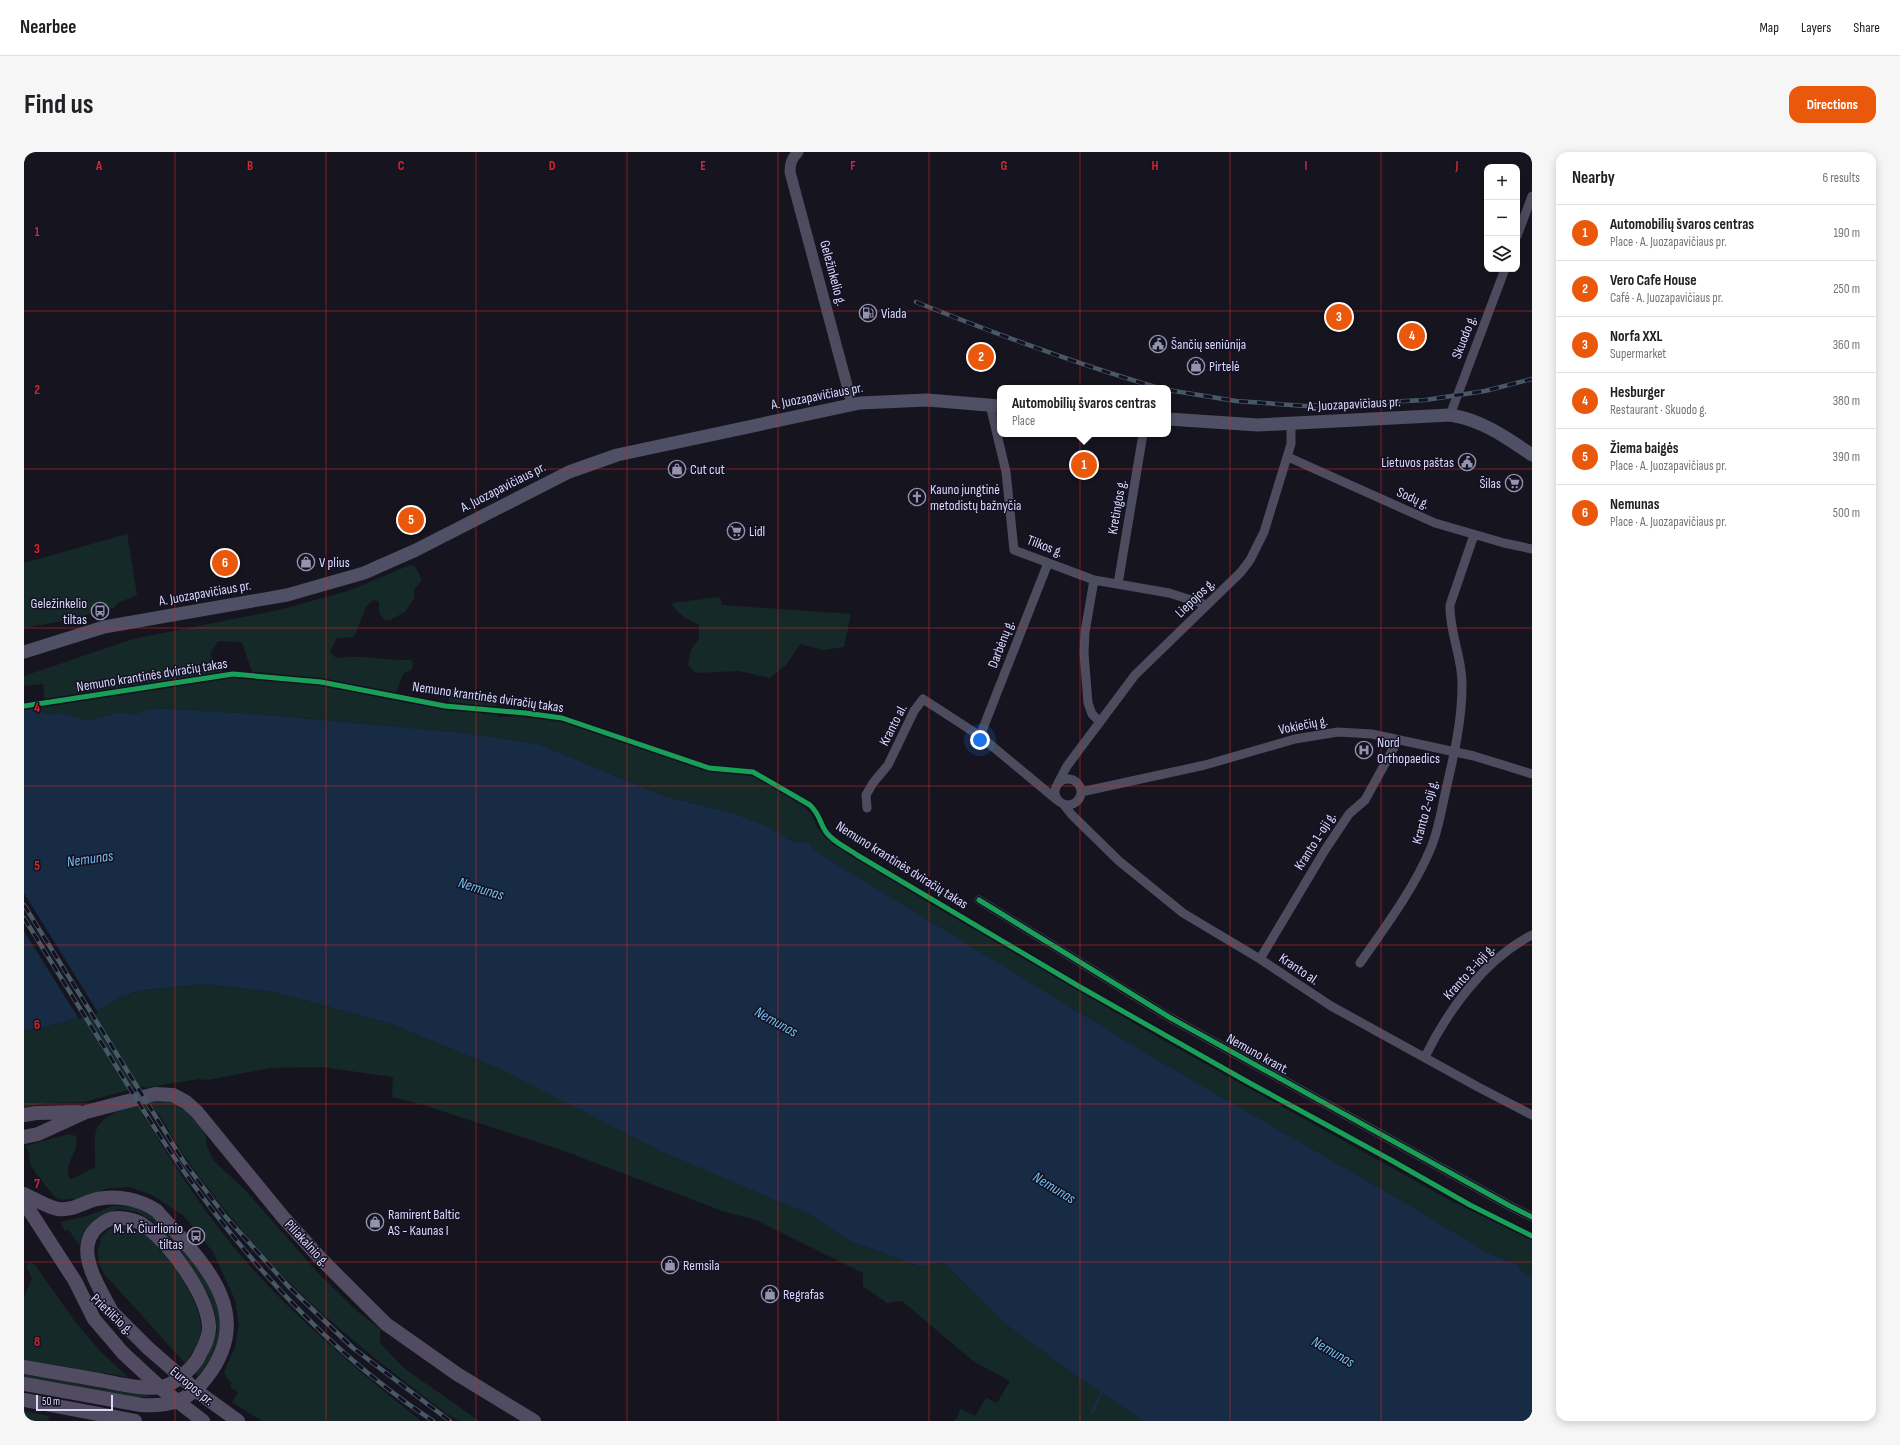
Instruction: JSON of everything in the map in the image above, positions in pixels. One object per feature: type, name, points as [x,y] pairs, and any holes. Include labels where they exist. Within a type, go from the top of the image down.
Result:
[{"type":"main road","name":"A. Juozapavičiaus pr.","points":[[26,650],[104,627],[287,595],[364,573],[416,550],[569,472],[601,460],[852,404],[907,400],[995,405]]},
{"type":"main road","name":"A. Juozapavičiaus pr.","points":[[1171,419],[1233,424],[1291,424],[1450,416],[1480,423],[1532,454]]},
{"type":"main road","name":"Piliakalnio g.","points":[[86,1112],[155,1094],[174,1095],[186,1102],[201,1117],[283,1217],[321,1259],[386,1324],[457,1374],[534,1421]]},
{"type":"main road","points":[[24,1115],[36,1113],[86,1112]]},
{"type":"main road","points":[[24,1137],[38,1134],[86,1112]]},
{"type":"main road","points":[[24,1194],[58,1209],[72,1209],[97,1199],[131,1199],[147,1204],[157,1211],[208,1272],[220,1292],[227,1315],[228,1331],[221,1355],[206,1379],[184,1399],[172,1403],[158,1406],[141,1405],[24,1384]]},
{"type":"main road","name":"Prietilčio g.","points":[[24,1202],[75,1281],[94,1319],[123,1353]]},
{"type":"main road","points":[[24,1367],[128,1385],[164,1387],[187,1371],[202,1352],[209,1328],[207,1313],[202,1298],[192,1280],[157,1236],[142,1224],[132,1220],[119,1218],[109,1220],[92,1233],[87,1247],[90,1269],[111,1310]]},
{"type":"main road","name":"Prietilčio g.","points":[[75,1281],[111,1310],[148,1348]]},
{"type":"main road","name":"Europos pr.","points":[[148,1348],[207,1400],[238,1421]]},
{"type":"main road","name":"Europos pr.","points":[[123,1353],[164,1390],[203,1421]]},
{"type":"main road","points":[[24,1400],[135,1421]]},
{"type":"street","name":"Geležinkelio g.","points":[[798,152],[790,164],[790,172],[852,404]]},
{"type":"street","points":[[1520,228],[1532,196]]},
{"type":"street","name":"Skuodo g.","points":[[1450,416],[1503,272]]},
{"type":"street","name":"Tilkos g.","points":[[995,405],[997,417]]},
{"type":"street","name":"Liepojos g.","points":[[1057,785],[1067,766],[1135,675],[1241,572],[1258,547],[1288,457],[1291,444],[1291,424]]},
{"type":"street","name":"Tilkos g.","points":[[1000,437],[1006,472],[1014,550],[1094,580],[1169,593],[1207,605]]},
{"type":"street","name":"Kretingos g.","points":[[1118,584],[1142,437]]},
{"type":"street","name":"Sodų g.","points":[[1288,457],[1409,513],[1435,523],[1474,535],[1532,548]]},
{"type":"street","name":"Kranto 2-oji g.","points":[[1360,963],[1401,902],[1430,850],[1436,832],[1454,752],[1462,701],[1461,666],[1450,617],[1450,605],[1474,535]]},
{"type":"street","name":"Darbėnų g.","points":[[980,736],[1048,563]]},
{"type":"street","points":[[1094,580],[1085,632],[1084,653],[1088,703],[1092,714],[1100,722]]},
{"type":"street","name":"Kranto al.","points":[[867,808],[866,795],[872,783],[888,765],[914,711],[923,699],[980,736],[1041,786],[1065,803],[1072,815],[1120,861],[1183,913],[1260,959],[1331,1006],[1498,1098],[1532,1115]]},
{"type":"street","name":"Vokiečių g.","points":[[1081,792],[1205,765],[1295,739],[1349,732],[1372,734],[1454,752],[1496,762],[1532,774]]},
{"type":"street","name":"Kranto 1-oji g.","points":[[1260,959],[1348,814],[1365,800],[1398,740]]},
{"type":"street","points":[[1067,766],[1070,779]]},
{"type":"street","points":[[1041,786],[1057,785],[1061,780],[1070,779],[1078,783],[1081,792],[1078,799],[1065,803]]},
{"type":"street","name":"Kranto al.","points":[[1057,785],[1055,796],[1065,803]]},
{"type":"street","name":"Nemuno krant.","points":[[979,900],[1175,1021],[1532,1217]]},
{"type":"street","name":"Kranto 3-ioji g.","points":[[1425,1057],[1448,1018],[1475,982],[1506,951],[1532,936]]},
{"type":"green space","points":[[127,534],[137,595],[118,603],[114,608],[68,620],[24,628],[24,563]]},
{"type":"green space","points":[[410,565],[415,566],[422,580],[414,590],[414,598],[405,612],[390,620],[384,620],[379,612],[379,602],[373,600],[366,607],[354,637],[337,638],[330,651],[336,658],[363,657],[411,660],[413,664],[412,669],[403,674],[396,693],[448,703],[452,689],[476,695],[498,706],[497,717],[522,716],[567,722],[659,752],[705,769],[740,773],[760,778],[803,806],[812,815],[817,827],[835,844],[924,900],[1161,1039],[1453,1202],[1532,1240],[1532,1275],[1523,1272],[1517,1264],[1488,1253],[1404,1202],[1151,1056],[815,851],[809,843],[791,841],[769,827],[733,813],[667,797],[538,744],[465,733],[257,714],[154,708],[134,714],[120,712],[89,720],[62,713],[46,714],[39,708],[45,701],[43,684],[24,686],[24,676],[133,639],[279,610],[348,591]],"holes":[[[218,641],[242,642],[252,672],[227,677],[214,662],[210,654]]]},
{"type":"green space","points":[[720,597],[722,605],[851,614],[844,647],[823,650],[800,644],[787,664],[770,678],[739,671],[696,673],[688,665],[691,649],[699,639],[699,625],[680,614],[671,603]]},
{"type":"green space","points":[[206,984],[273,992],[389,1023],[502,1070],[809,1214],[850,1241],[921,1267],[943,1262],[1008,1326],[1085,1382],[1143,1421],[955,1421],[961,1409],[975,1416],[986,1398],[997,1403],[1010,1381],[973,1361],[902,1301],[887,1303],[863,1286],[863,1273],[756,1220],[725,1212],[559,1149],[420,1104],[392,1097],[393,1077],[322,1067],[271,1068],[208,1080],[199,1079],[144,1088],[143,1086],[84,1102],[47,1103],[24,1108],[24,1030],[40,1029],[97,1011],[121,997],[142,990]]},
{"type":"green space","points":[[166,1100],[178,1104],[205,1131],[207,1147],[214,1161],[247,1192],[318,1273],[358,1312],[380,1329],[380,1343],[404,1368],[479,1421],[459,1421],[447,1414],[366,1351],[315,1307],[290,1283],[266,1259],[215,1197],[179,1148],[154,1108],[142,1114],[204,1209],[227,1239],[271,1289],[319,1335],[369,1379],[421,1421],[262,1421],[232,1402],[238,1392],[230,1387],[232,1383],[226,1378],[224,1372],[235,1347],[239,1325],[235,1300],[213,1252],[184,1216],[152,1195],[130,1187],[110,1188],[74,1200],[73,1198],[65,1200],[57,1198],[31,1166],[29,1153],[25,1146],[69,1134],[76,1136],[76,1148],[68,1167],[70,1179],[95,1168],[96,1131],[107,1117],[126,1108],[148,1102]]},
{"type":"green space","points":[[113,1206],[138,1208],[153,1216],[182,1248],[212,1291],[220,1315],[221,1325],[219,1343],[206,1366],[198,1376],[195,1373],[208,1355],[217,1332],[215,1314],[208,1294],[194,1271],[153,1221],[137,1212],[118,1209],[93,1220],[83,1233],[79,1245],[69,1230],[65,1231],[60,1222],[87,1216]]},
{"type":"green space","points":[[118,1226],[128,1227],[138,1231],[152,1241],[162,1251],[189,1290],[199,1316],[201,1332],[196,1346],[185,1363],[102,1270],[98,1258],[98,1250],[101,1240],[99,1239],[109,1229]]},
{"type":"green space","points":[[29,1262],[35,1265],[76,1323],[100,1351],[128,1377],[24,1360],[24,1297],[32,1278],[26,1267]]},
{"type":"green space","points":[[24,1374],[128,1393],[147,1393],[149,1397],[139,1398],[24,1377]]},
{"type":"green space","points":[[24,1411],[49,1416],[48,1421],[24,1419]]},
{"type":"water","points":[[39,708],[46,714],[62,713],[89,720],[120,712],[134,714],[154,708],[257,714],[465,733],[538,744],[667,797],[733,813],[769,827],[791,841],[809,843],[815,851],[1151,1056],[1404,1202],[1488,1253],[1517,1264],[1523,1272],[1532,1275],[1532,1421],[1143,1421],[1085,1382],[1008,1326],[943,1262],[921,1267],[850,1241],[809,1214],[663,1152],[502,1070],[389,1023],[273,992],[206,984],[142,990],[121,997],[97,1011],[40,1029],[24,1030],[24,709]]},
{"type":"pier","points":[[24,893],[98,1013],[79,1019],[24,931]]},
{"type":"waterway","points":[[1092,1413],[1102,1391]]},
{"type":"railway","points":[[916,302],[1036,348],[1149,385]]},
{"type":"railway","points":[[1171,390],[1236,401],[1305,406],[1425,400],[1485,391],[1532,379]]},
{"type":"railway","points":[[24,905],[184,1162],[225,1216],[289,1287],[353,1348],[450,1421]]},
{"type":"railway","points":[[24,918],[157,1132],[178,1164],[226,1227],[279,1289],[307,1318],[368,1373],[433,1421]]},
{"type":"cycle path","name":"Nemuno krantinės dviračių takas","points":[[24,706],[233,674],[321,682],[445,706],[562,718],[709,768],[753,772],[810,805],[816,812],[829,836],[857,855],[1080,987],[1246,1081],[1470,1205],[1532,1236]]},
{"type":"cycle path","points":[[979,900],[1169,1017],[1532,1217]]},
{"type":"place","name":"Viada","points":[[868,313]]},
{"type":"place","name":"Norfa XXL","points":[[1339,317]]},
{"type":"place","name":"Hesburger","points":[[1412,336]]},
{"type":"place","name":"Šančių seniūnija","points":[[1158,344]]},
{"type":"place","name":"Vero Cafe House","points":[[981,357]]},
{"type":"place","name":"Pirtelė","points":[[1196,366]]},
{"type":"place","name":"Lietuvos paštas","points":[[1467,462]]},
{"type":"place","name":"Automobilių švaros centras","points":[[1084,465]]},
{"type":"place","name":"Cut cut","points":[[677,469]]},
{"type":"place","name":"Šilas","points":[[1514,483]]},
{"type":"place","name":"Kauno jungtinė metodistų bažnyčia","points":[[917,497]]},
{"type":"place","name":"Žiema baigės","points":[[411,520]]},
{"type":"place","name":"Lidl","points":[[736,531]]},
{"type":"place","name":"V plius","points":[[306,562]]},
{"type":"place","name":"Nemunas","points":[[225,563]]},
{"type":"place","name":"Geležinkelio tiltas","points":[[100,611]]},
{"type":"place","name":"Nord Orthopaedics","points":[[1364,750]]},
{"type":"place","name":"Ramirent Baltic AS - Kaunas I","points":[[375,1222]]},
{"type":"place","name":"M. K. Čiurlionio tiltas","points":[[196,1236]]},
{"type":"place","name":"Remsila","points":[[670,1265]]},
{"type":"place","name":"Regrafas","points":[[770,1294]]}]
